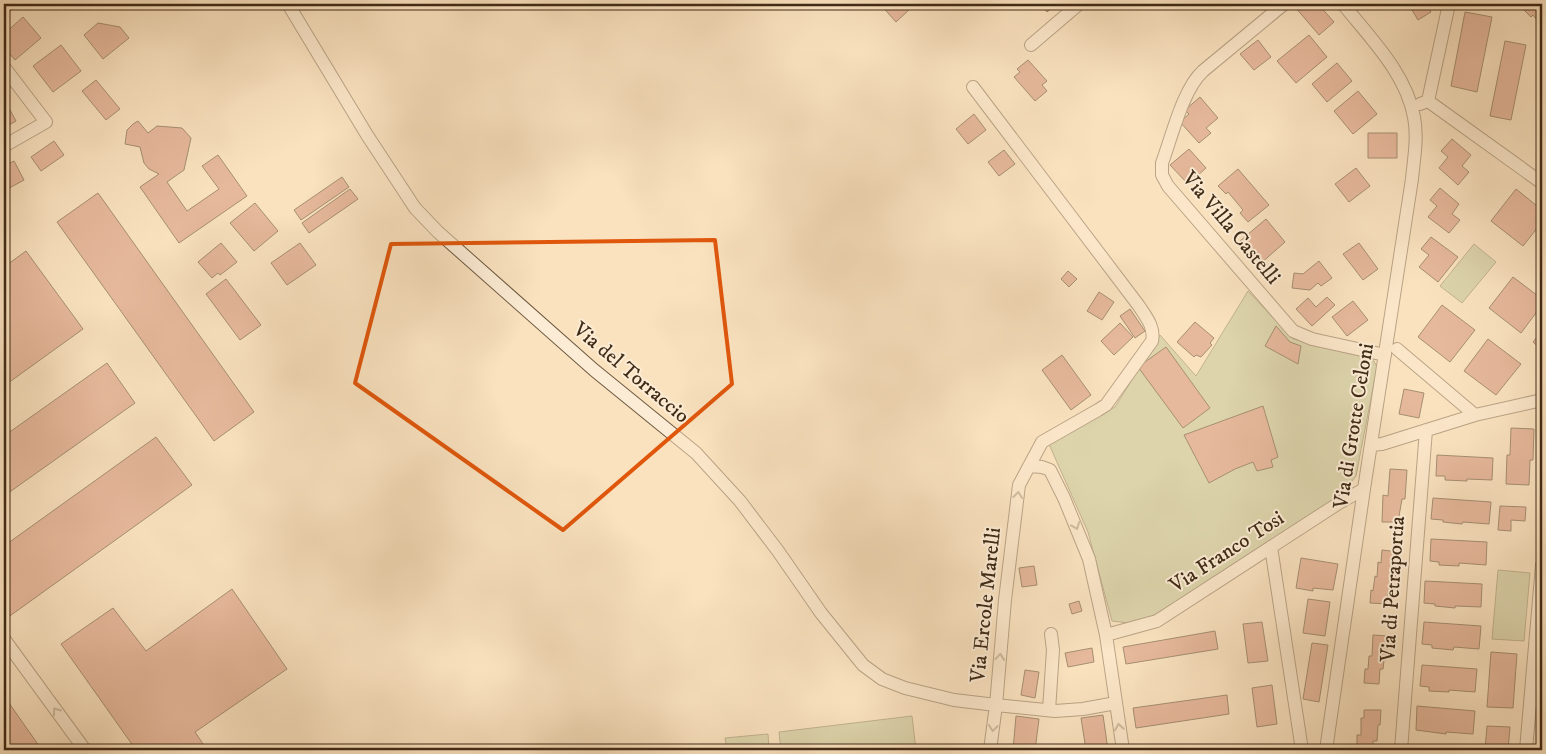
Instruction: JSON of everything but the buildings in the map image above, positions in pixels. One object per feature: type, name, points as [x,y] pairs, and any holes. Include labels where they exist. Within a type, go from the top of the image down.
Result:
[{"type":"street","name":"Via del Torraccio","points":[[288,4],[367,135],[415,208],[438,232],[594,370],[696,453],[745,508],[778,551],[821,613],[863,665],[882,679],[905,688],[954,700],[1050,710],[1083,709],[1116,703]]},
{"type":"street","points":[[1031,45],[1079,4]]},
{"type":"street","name":"Via Villa Castelli","points":[[1284,4],[1194,80],[1187,92],[1162,163],[1162,175],[1174,194],[1293,331],[1312,339],[1385,355]]},
{"type":"street","name":"Via di Grotte Celoni","points":[[1326,750],[1412,178],[1415,137],[1412,108],[1405,89],[1392,66],[1342,4]]},
{"type":"street","points":[[1428,101],[1449,4]]},
{"type":"street","points":[[4,67],[46,122],[4,146]]},
{"type":"street","name":"Via Ercole Marelli","points":[[973,87],[1139,306],[1152,330],[1152,341],[1112,397],[1098,410],[1042,442],[1019,485],[1004,600],[996,705],[990,750]]},
{"type":"street","points":[[1412,108],[1428,101]]},
{"type":"street","points":[[1428,101],[1542,183]]},
{"type":"street","points":[[1397,349],[1475,415]]},
{"type":"street","points":[[1371,445],[1382,444],[1475,415],[1542,400]]},
{"type":"street","name":"Via di Petraportia","points":[[1401,750],[1426,430]]},
{"type":"street","points":[[1029,466],[1050,470],[1090,559],[1106,635],[1123,750]]},
{"type":"street","name":"Via Franco Tosi","points":[[1106,635],[1157,621],[1339,503],[1364,489]]},
{"type":"street","points":[[1271,547],[1302,750]]},
{"type":"street","points":[[1526,750],[1542,566]]},
{"type":"street","points":[[1050,710],[1054,650],[1051,634]]},
{"type":"street","points":[[4,638],[85,750]]},
{"type":"highlighted area","points":[[715,240],[732,384],[563,530],[355,383],[391,244]]},
{"type":"green space","points":[[1474,244],[1496,262],[1462,303],[1440,286]]},
{"type":"green space","points":[[1248,291],[1293,339],[1372,357],[1377,367],[1356,476],[1345,490],[1334,499],[1210,581],[1149,618],[1128,623],[1112,621],[1088,532],[1048,442],[1115,407],[1160,335],[1196,376]]},
{"type":"green space","points":[[1498,570],[1530,573],[1524,641],[1492,639]]},
{"type":"green space","points":[[912,716],[916,750],[781,750],[779,732]]},
{"type":"green space","points":[[768,734],[769,750],[727,750],[725,738]]}]
